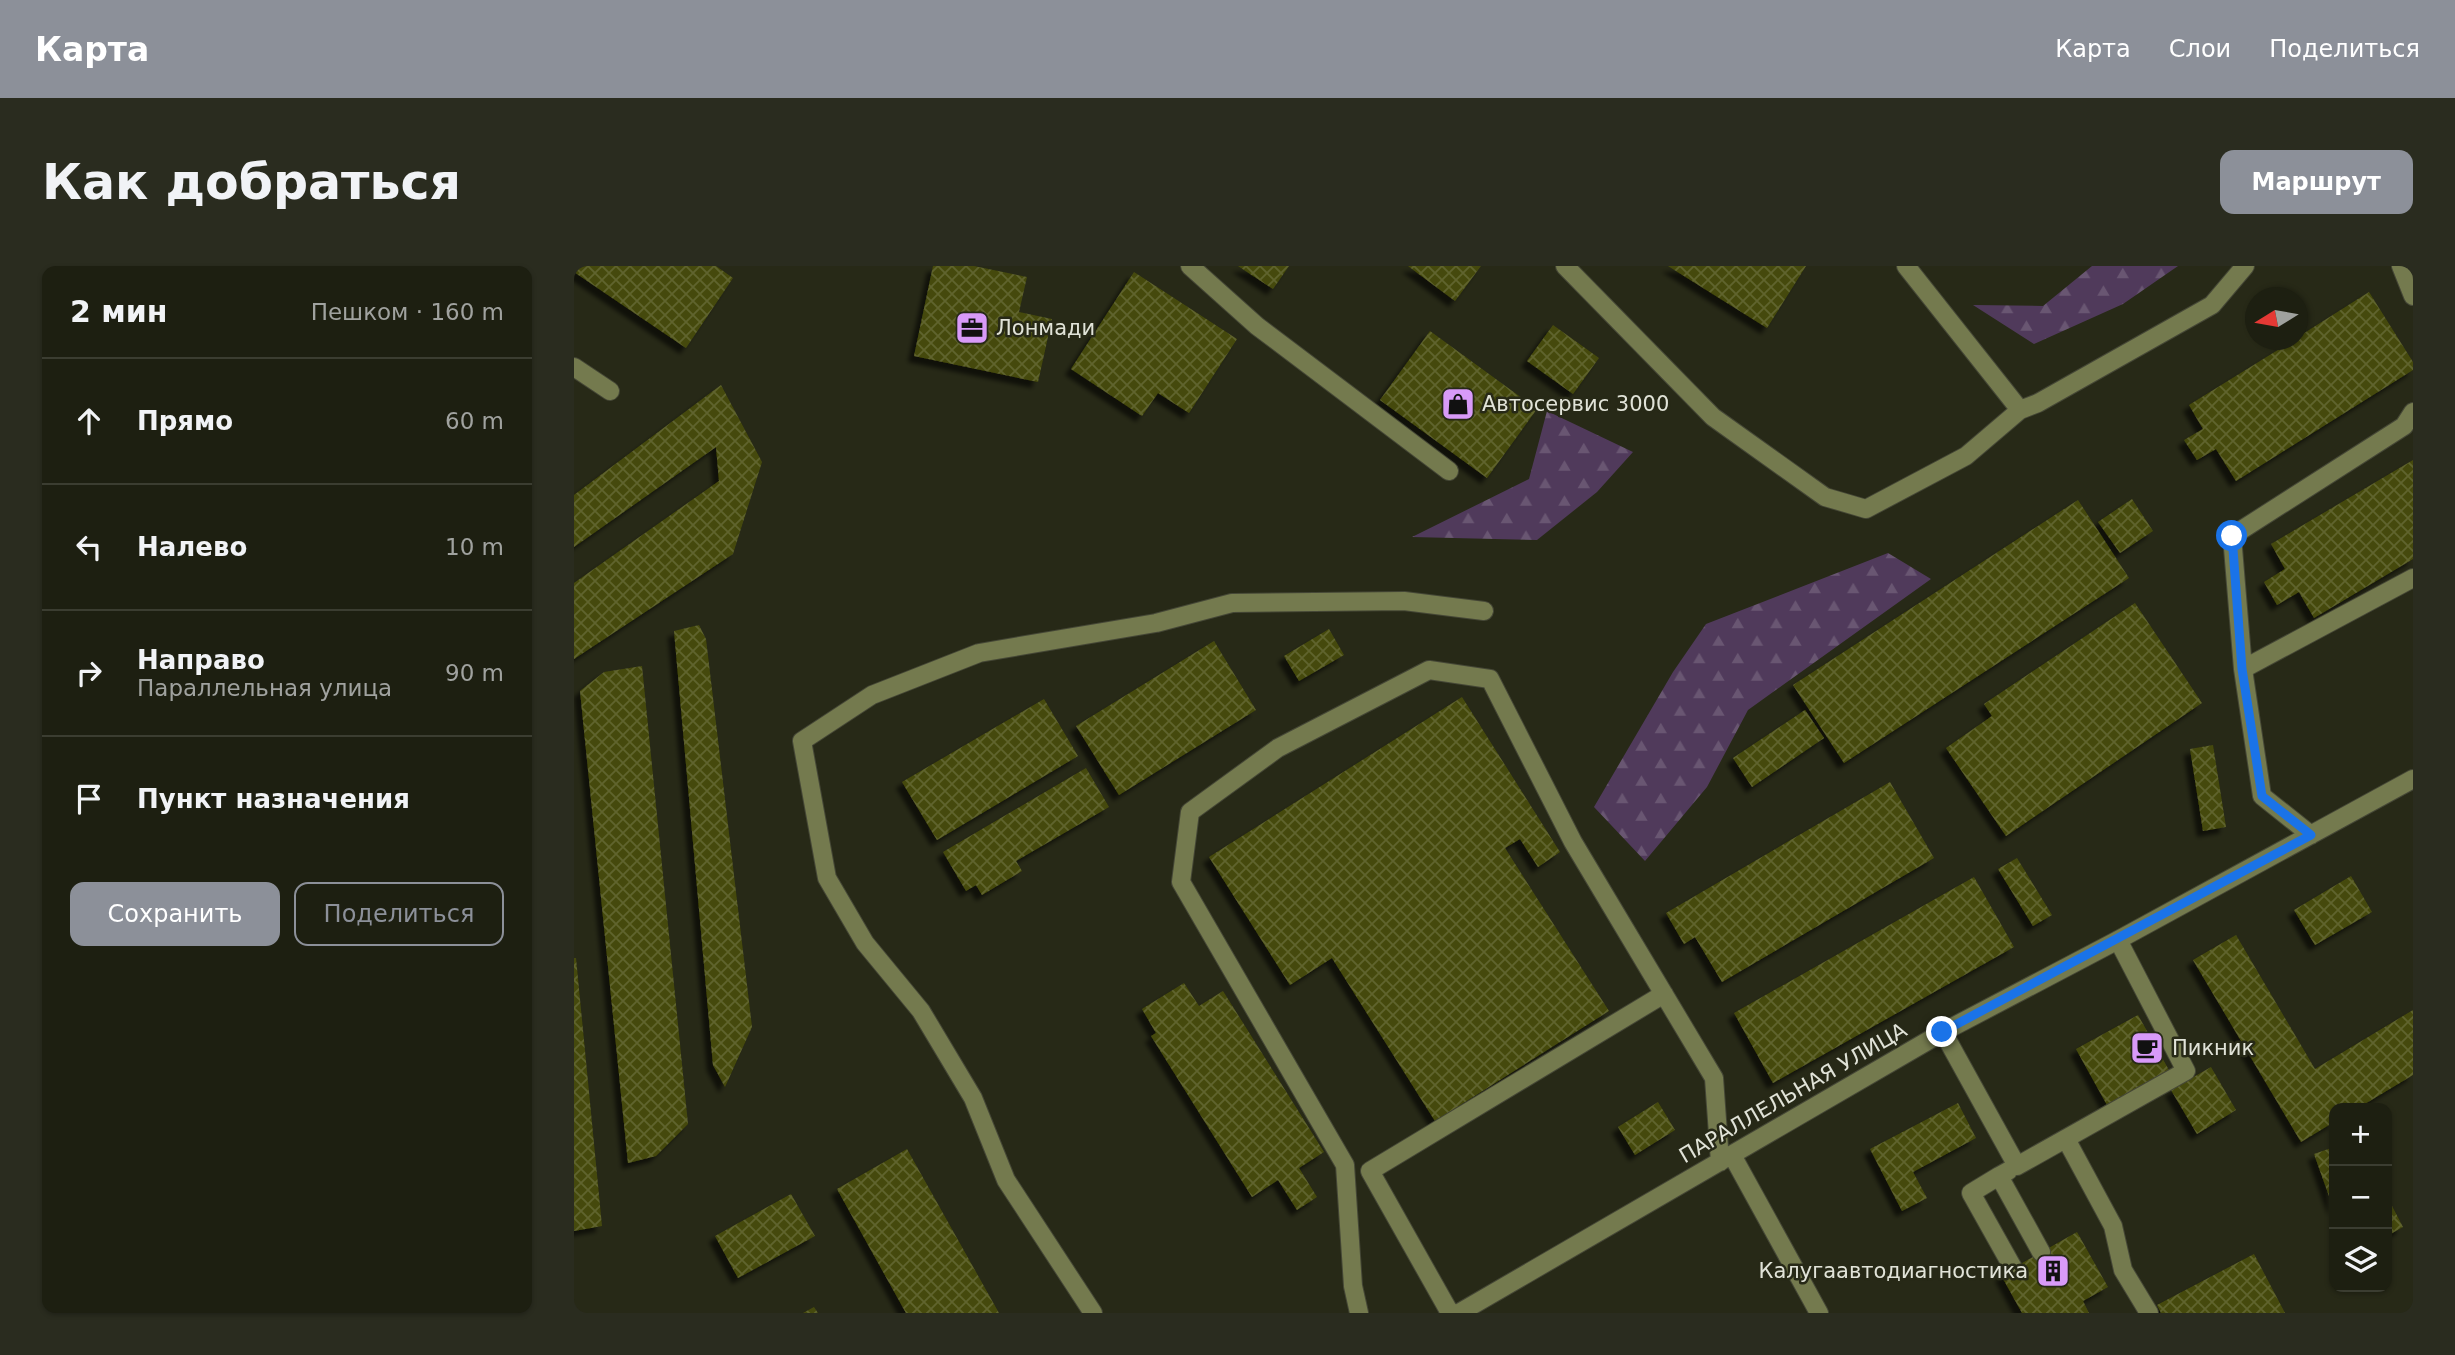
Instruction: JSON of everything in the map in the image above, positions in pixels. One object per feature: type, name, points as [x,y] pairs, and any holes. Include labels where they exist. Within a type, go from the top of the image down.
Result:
[{"type":"street","points":[[1190,266],[1256,326],[1448,471]]},
{"type":"street","points":[[1565,266],[1713,417],[1825,497],[1866,509],[1966,456],[2020,410],[2038,403],[2212,305],[2245,266]]},
{"type":"street","points":[[1906,266],[2020,410]]},
{"type":"street","points":[[2401,266],[2413,296]]},
{"type":"street","points":[[574,367],[610,391]]},
{"type":"street","points":[[2311,835],[2262,796],[2242,669],[2232,536],[2404,426],[2413,412]]},
{"type":"street","points":[[2242,669],[2413,578]]},
{"type":"street","points":[[1093,1313],[1006,1180],[974,1098],[927,1021],[865,943],[827,878],[802,741],[872,695],[979,653],[1156,623],[1232,603],[1405,601],[1483,611]]},
{"type":"street","points":[[1359,1313],[1353,1286],[1345,1165],[1181,882],[1190,811],[1278,748],[1429,670],[1490,679],[1573,842],[1714,1078],[1726,1158],[1819,1313]]},
{"type":"street","name":"ПАРАЛЛЕЛЬНАЯ УЛИЦА","points":[[1459,1313],[1942,1032],[2118,940],[2413,779]]},
{"type":"street","points":[[2014,1268],[1971,1193],[2186,1071],[2118,940]]},
{"type":"street","points":[[1450,1313],[1370,1171],[1664,994]]},
{"type":"street","points":[[1942,1032],[2017,1166]]},
{"type":"street","points":[[2066,1139],[2113,1226],[2123,1270],[2149,1313]]},
{"type":"street","points":[[1999,1176],[2041,1252]]},
{"type":"green space","points":[[2092,266],[2178,266],[2123,304],[2034,344],[1973,305],[2043,306]]},
{"type":"green space","points":[[1547,411],[1633,452],[1597,492],[1537,540],[1412,537],[1529,479]]},
{"type":"green space","points":[[1888,553],[1931,579],[1748,710],[1707,787],[1645,861],[1594,807],[1673,672],[1706,624]]},
{"type":"building","points":[[574,266],[716,266],[733,278],[686,348],[574,272]]},
{"type":"building","points":[[933,266],[974,266],[1027,277],[1019,312],[1052,319],[1038,382],[914,356]]},
{"type":"building","points":[[1238,266],[1289,266],[1273,289]]},
{"type":"building","points":[[1408,266],[1481,266],[1455,301]]},
{"type":"building","points":[[1668,266],[1806,266],[1767,328]]},
{"type":"building","points":[[1134,272],[1237,339],[1189,413],[1158,393],[1142,416],[1071,369]]},
{"type":"building","points":[[2369,292],[2413,362],[2413,370],[2236,481],[2216,449],[2197,460],[2184,440],[2203,429],[2189,405],[2278,350],[2308,350],[2308,331]]},
{"type":"building","points":[[1553,325],[1599,358],[1573,394],[1527,361]]},
{"type":"building","name":"Автосервис 3000","points":[[1430,331],[1537,409],[1487,478],[1380,400]]},
{"type":"building","points":[[721,385],[762,462],[733,554],[574,659],[574,583],[719,481],[716,447],[574,547],[574,495]]},
{"type":"building","points":[[2413,460],[2413,559],[2314,618],[2299,592],[2277,605],[2264,582],[2285,569],[2271,544]]},
{"type":"building","points":[[2132,499],[2153,531],[2120,553],[2098,522]]},
{"type":"building","points":[[2078,500],[2129,578],[1844,763],[1793,685]]},
{"type":"building","points":[[2135,603],[2202,703],[2006,836],[1946,748],[1992,716],[1984,704]]},
{"type":"building","points":[[699,625],[706,639],[752,1027],[725,1087],[713,1065],[674,631]]},
{"type":"building","points":[[1329,629],[1344,655],[1299,681],[1284,656]]},
{"type":"building","points":[[1214,641],[1256,710],[1119,795],[1076,726]]},
{"type":"building","points":[[642,666],[688,1124],[656,1156],[628,1163],[580,691],[604,672]]},
{"type":"building","points":[[1462,697],[1560,852],[1538,867],[1520,839],[1505,848],[1609,1011],[1435,1121],[1332,958],[1290,985],[1209,857]]},
{"type":"building","points":[[1044,699],[1078,756],[937,840],[902,782]]},
{"type":"building","points":[[1805,710],[1824,738],[1752,787],[1733,758]]},
{"type":"building","points":[[2213,745],[2226,827],[2203,831],[2190,749]]},
{"type":"building","points":[[1086,768],[1109,807],[1016,861],[1022,871],[982,895],[976,885],[966,891],[943,852]]},
{"type":"building","points":[[1890,782],[1934,858],[1722,982],[1695,937],[1684,944],[1666,913]]},
{"type":"building","points":[[2017,858],[2052,915],[2033,926],[1998,869]]},
{"type":"building","points":[[2351,876],[2372,912],[2315,945],[2294,910]]},
{"type":"building","points":[[1974,877],[2014,947],[1773,1083],[1734,1013]]},
{"type":"building","points":[[2236,935],[2315,1069],[2413,1010],[2413,1075],[2366,1103],[2329,1103],[2329,1125],[2301,1142],[2193,960]]},
{"type":"building","points":[[574,958],[602,1226],[574,1231]]},
{"type":"building","points":[[1184,983],[1199,1006],[1223,991],[1324,1152],[1299,1168],[1317,1197],[1297,1210],[1278,1180],[1252,1197],[1151,1036],[1156,1033],[1142,1009]]},
{"type":"building","points":[[2138,1015],[2169,1070],[2107,1105],[2076,1049]]},
{"type":"building","points":[[2211,1067],[2236,1110],[2197,1134],[2171,1090]]},
{"type":"building","points":[[1658,1102],[1675,1130],[1635,1155],[1618,1127]]},
{"type":"building","points":[[1958,1103],[1976,1138],[1913,1172],[1927,1198],[1902,1211],[1870,1149]]},
{"type":"building","points":[[907,1149],[999,1313],[906,1313],[837,1189]]},
{"type":"building","points":[[2329,1149],[2329,1196],[2314,1154]]},
{"type":"building","points":[[791,1194],[815,1236],[738,1278],[715,1236]]},
{"type":"building","points":[[2392,1206],[2403,1227],[2392,1233]]},
{"type":"building","name":"Калугаавтодиагностика","points":[[2077,1232],[2108,1287],[2083,1301],[2089,1313],[2022,1313],[2001,1275]]},
{"type":"building","points":[[2254,1254],[2285,1313],[2161,1313],[2157,1305]]},
{"type":"building","points":[[814,1307],[818,1313],[803,1313]]},
{"type":"place","name":"Лонмади","points":[[972,328]]},
{"type":"place","name":"Автосервис 3000","points":[[1458,404]]},
{"type":"place","name":"Пикник","points":[[2147,1048]]},
{"type":"place","name":"Калугаавтодиагностика","points":[[2053,1271]]},
{"type":"route","points":[[1942,1032],[2311,835],[2262,796],[2242,669],[2232,536]]}]
